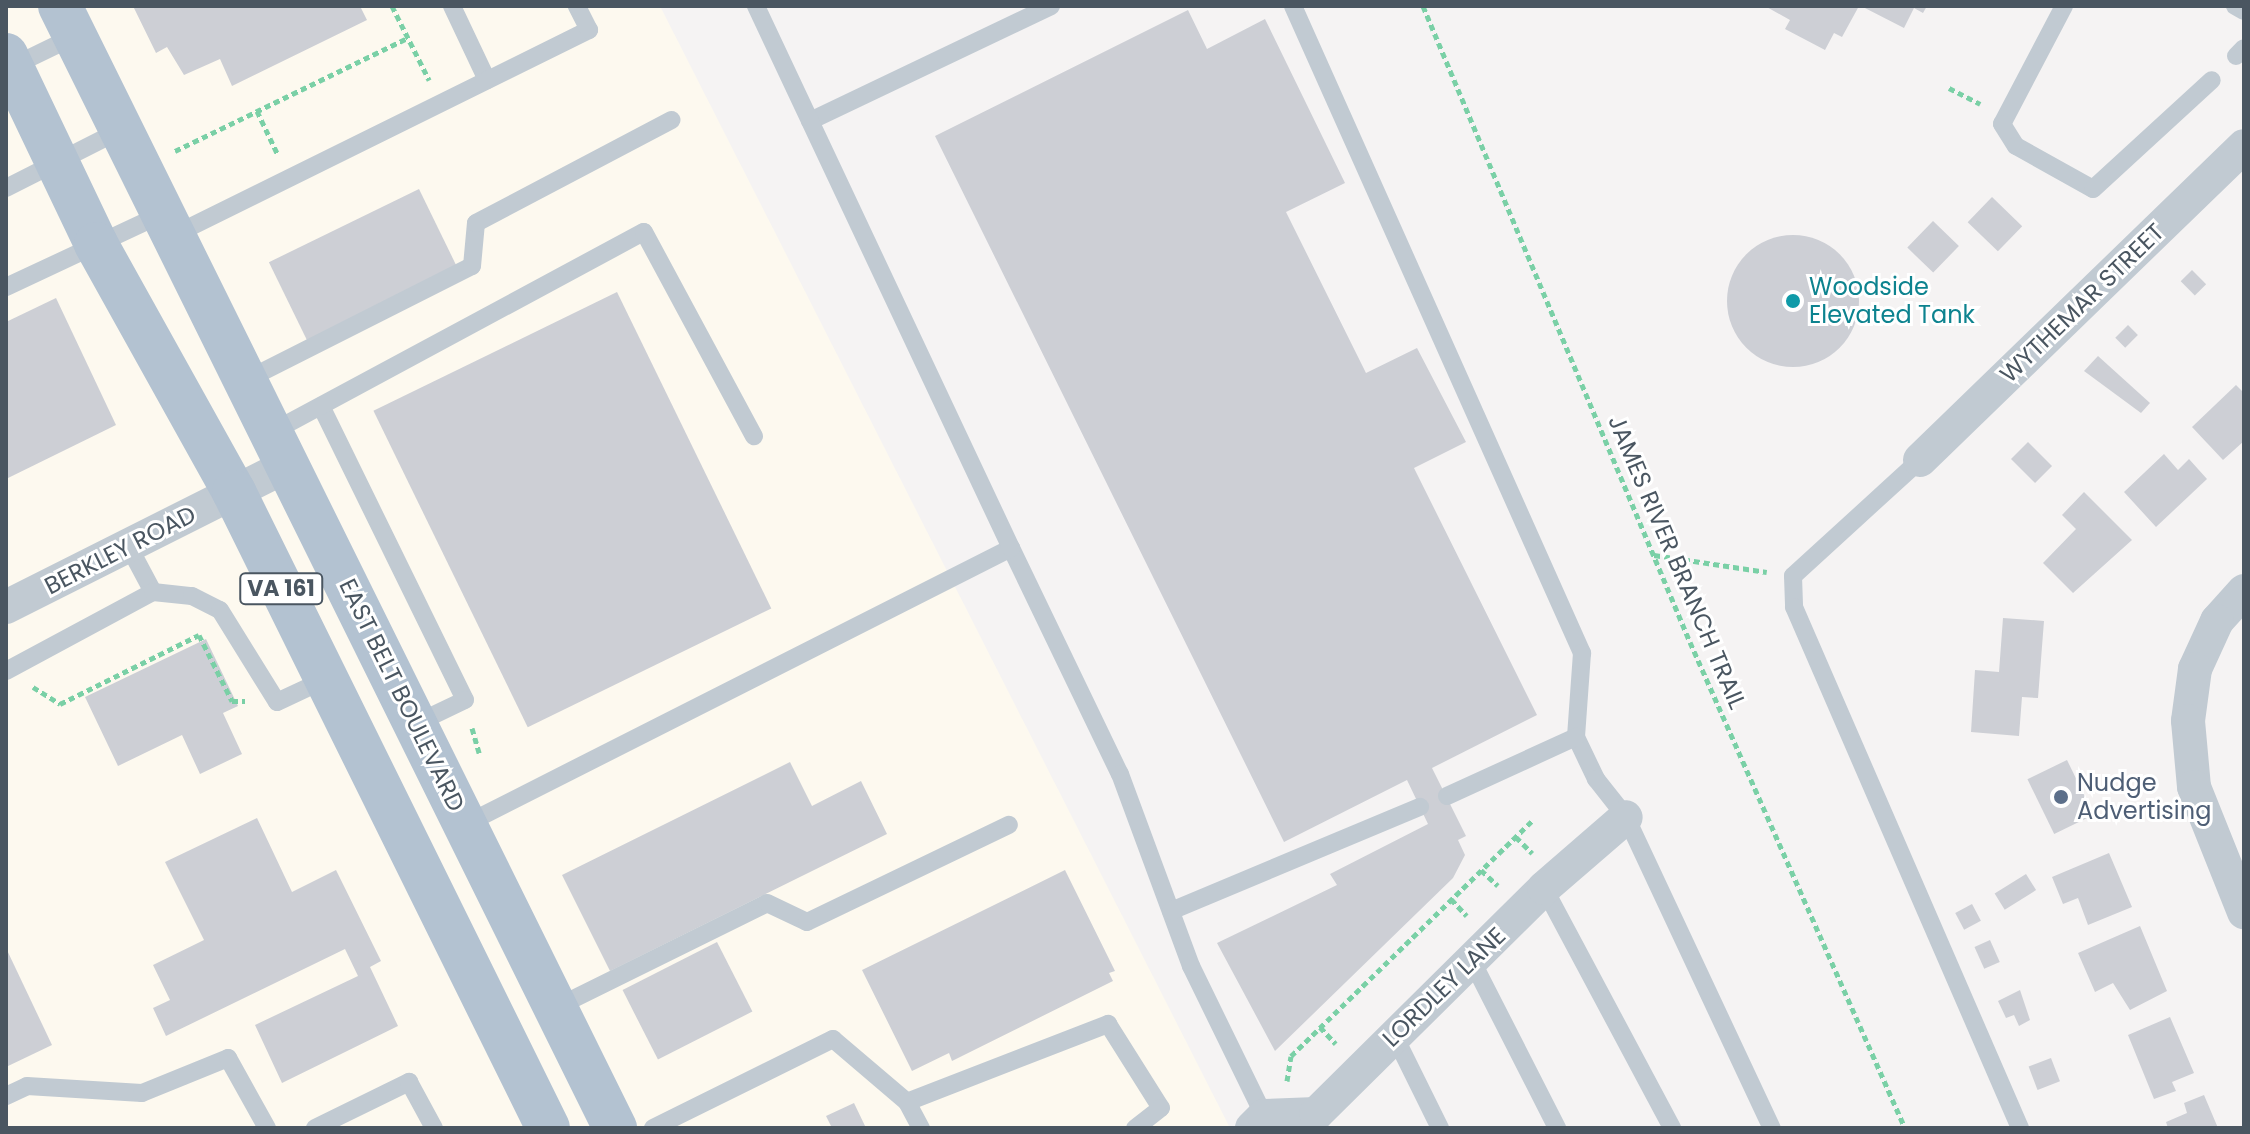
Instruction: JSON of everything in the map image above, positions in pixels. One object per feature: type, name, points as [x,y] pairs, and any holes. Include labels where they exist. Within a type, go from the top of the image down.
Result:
[{"type":"main road","name":"EAST BELT BOULEVARD","points":[[68,21],[615,1128]]},
{"type":"main road","name":"VA 161","points":[[8,64],[96,244],[234,492],[548,1128]]},
{"type":"street","name":"WYTHEMAR STREET","points":[[1920,460],[2244,146]]},
{"type":"street","name":"BERKLEY ROAD","points":[[6,607],[234,492],[280,448]]},
{"type":"street","points":[[2244,591],[2217,621],[2195,669],[2188,721],[2194,787],[2244,912]]},
{"type":"street","name":"LORDLEY LANE","points":[[1258,1122],[1320,1121],[1394,1035],[1544,888],[1626,817]]},
{"type":"lane","points":[[452,6],[487,80]]},
{"type":"lane","points":[[6,287],[96,244],[168,224],[487,80],[589,30],[577,6]]},
{"type":"lane","points":[[756,6],[1120,774],[1191,966],[1258,1122]]},
{"type":"lane","points":[[810,121],[1051,6]]},
{"type":"lane","points":[[1293,6],[1582,653],[1576,737],[1596,779],[1626,817],[1772,1128]]},
{"type":"lane","points":[[2064,6],[2005,117],[2003,133],[2009,141],[2093,189],[2212,80]]},
{"type":"lane","points":[[2235,6],[2244,11]]},
{"type":"lane","points":[[8,64],[68,21]]},
{"type":"lane","points":[[246,380],[472,266],[476,223],[671,120]]},
{"type":"lane","points":[[6,188],[121,130]]},
{"type":"lane","points":[[280,448],[321,406],[644,232],[754,436]]},
{"type":"lane","points":[[321,406],[465,700],[417,723]]},
{"type":"lane","points":[[1920,460],[1793,576],[1794,607],[2020,1128]]},
{"type":"lane","points":[[128,545],[153,592]]},
{"type":"lane","points":[[466,824],[1011,548]]},
{"type":"lane","points":[[6,671],[153,592],[192,596],[220,610],[277,702],[326,679]]},
{"type":"lane","points":[[1447,796],[1576,737]]},
{"type":"lane","points":[[1171,911],[1420,807]]},
{"type":"lane","points":[[557,1007],[767,903],[807,922],[1009,825]]},
{"type":"lane","points":[[1544,888],[1672,1128]]},
{"type":"lane","points":[[1471,959],[1557,1128]]},
{"type":"lane","points":[[907,1102],[1108,1024],[1161,1108],[1135,1128]]},
{"type":"lane","points":[[1394,1035],[1440,1128]]},
{"type":"lane","points":[[653,1128],[833,1039],[907,1102],[921,1128]]},
{"type":"lane","points":[[6,1096],[27,1086],[142,1093],[228,1058],[267,1128]]},
{"type":"lane","points":[[315,1128],[409,1082],[434,1128]]},
{"type":"path","points":[[392,6],[425,72]]},
{"type":"path","name":"JAMES RIVER BRANCH TRAIL","points":[[1423,6],[1653,554],[1905,1128]]},
{"type":"path","points":[[167,155],[408,38]]},
{"type":"path","points":[[1949,88],[2005,117]]},
{"type":"path","points":[[257,111],[274,146]]},
{"type":"path","points":[[1653,554],[1793,576]]},
{"type":"path","points":[[38,691],[60,704],[199,635],[232,701]]},
{"type":"path","points":[[1286,1089],[1291,1056],[1533,820]]},
{"type":"path","points":[[1320,1027],[1345,1054]]},
{"type":"shaded area","points":[[6,6],[660,6],[1230,1128],[6,1128]]},
{"type":"building","points":[[133,6],[360,6],[367,20],[232,86],[220,59],[184,75],[167,47],[156,53]]},
{"type":"building","points":[[1765,6],[1859,6],[1842,37],[1834,33],[1825,50],[1785,29],[1790,20]]},
{"type":"building","points":[[1861,6],[1927,6],[1923,13],[1914,8],[1904,28]]},
{"type":"building","points":[[1188,10],[1207,49],[1265,19],[1345,183],[1286,212],[1366,373],[1417,348],[1466,442],[1414,468],[1537,715],[1432,768],[1466,836],[1458,840],[1465,855],[1453,878],[1275,1051],[1217,943],[1337,885],[1330,874],[1428,824],[1407,780],[1284,842],[935,136]]},
{"type":"building","points":[[419,189],[458,270],[308,343],[269,262]]},
{"type":"building","points":[[1992,197],[2022,226],[1998,251],[1968,222]]},
{"type":"building","points":[[1933,221],[1959,246],[1933,273],[1907,248]]},
{"type":"building","name":"Woodside Elevated Tank","points":[[1793,235],[1818,240],[1839,255],[1854,276],[1859,301],[1854,326],[1839,347],[1818,362],[1793,367],[1768,362],[1747,347],[1732,326],[1727,301],[1732,276],[1747,255],[1768,240]]},
{"type":"building","points":[[2192,270],[2206,284],[2195,295],[2181,281]]},
{"type":"building","points":[[617,292],[771,608],[528,727],[373,411]]},
{"type":"building","points":[[56,298],[116,425],[6,479],[6,322]]},
{"type":"building","points":[[2128,325],[2138,335],[2125,348],[2115,338]]},
{"type":"building","points":[[2098,356],[2150,403],[2141,413],[2084,371]]},
{"type":"building","points":[[2236,385],[2244,393],[2244,441],[2223,460],[2192,427]]},
{"type":"building","points":[[2028,442],[2052,466],[2035,483],[2011,459]]},
{"type":"building","points":[[2164,454],[2178,470],[2189,459],[2207,479],[2156,527],[2124,492]]},
{"type":"building","points":[[2084,492],[2132,540],[2073,593],[2043,563],[2076,529],[2062,515]]},
{"type":"building","points":[[2003,618],[2044,621],[2038,698],[2022,697],[2019,736],[1971,732],[1975,670],[1999,672]]},
{"type":"building","points":[[206,639],[238,706],[223,713],[242,754],[200,774],[182,735],[118,766],[85,697]]},
{"type":"building","name":"Nudge Advertising","points":[[2067,760],[2094,815],[2054,834],[2027,779]]},
{"type":"building","points":[[790,762],[812,806],[861,781],[887,834],[610,971],[562,875]]},
{"type":"building","points":[[257,818],[292,892],[336,870],[381,961],[370,967],[398,1026],[282,1083],[255,1025],[358,976],[345,949],[166,1036],[153,1008],[170,1000],[153,965],[204,940],[165,862]]},
{"type":"building","points":[[2109,853],[2132,907],[2088,925],[2078,898],[2063,904],[2052,877]]},
{"type":"building","points":[[1065,870],[1115,971],[1109,973],[1113,981],[952,1061],[949,1053],[912,1071],[862,970]]},
{"type":"building","points":[[2026,874],[2036,890],[2005,910],[1995,894]]},
{"type":"building","points":[[1972,904],[1981,921],[1964,930],[1955,913]]},
{"type":"building","points":[[2140,926],[2167,991],[2130,1010],[2113,983],[2095,992],[2078,953]]},
{"type":"building","points":[[1990,940],[2000,962],[1984,969],[1974,947]]},
{"type":"building","points":[[717,942],[752,1011],[658,1060],[623,990]]},
{"type":"building","points":[[6,948],[52,1045],[6,1067]]},
{"type":"building","points":[[2020,990],[2030,1020],[2019,1026],[2014,1015],[2006,1018],[1998,1001]]},
{"type":"building","points":[[2170,1017],[2194,1073],[2172,1082],[2176,1091],[2154,1099],[2128,1035]]},
{"type":"building","points":[[2051,1058],[2060,1081],[2038,1090],[2029,1067]]},
{"type":"building","points":[[2204,1095],[2218,1128],[2168,1128],[2166,1122],[2187,1113],[2184,1103]]},
{"type":"building","points":[[854,1103],[866,1128],[832,1128],[826,1116]]},
{"type":"place","name":"Woodside Elevated Tank","points":[[1793,301]]},
{"type":"place","name":"Nudge Advertising","points":[[2061,797]]}]
